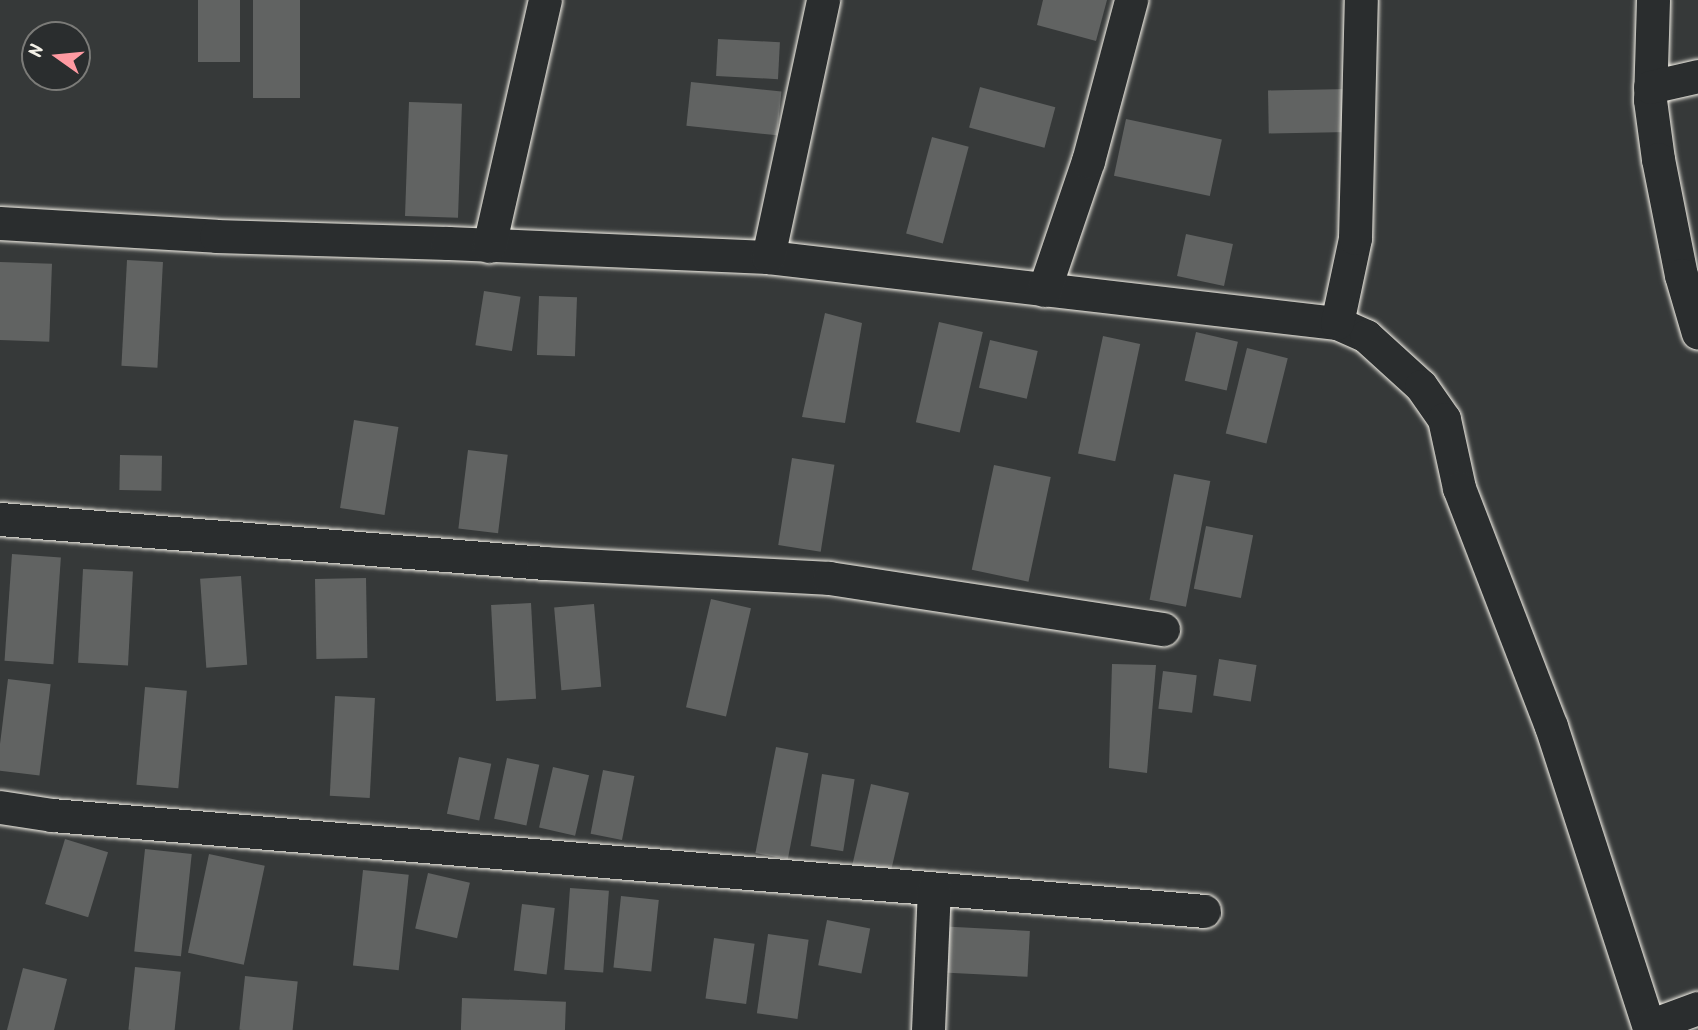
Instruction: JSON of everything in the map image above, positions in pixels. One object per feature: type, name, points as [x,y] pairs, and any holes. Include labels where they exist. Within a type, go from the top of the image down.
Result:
[{"type":"street","points":[[489,246],[545,0]]},
{"type":"street","points":[[768,257],[823,0]]},
{"type":"street","points":[[1044,290],[1088,160],[1131,0]]},
{"type":"street","points":[[1337,323],[1355,238],[1361,0]]},
{"type":"street","points":[[1653,0],[1650,87],[1661,172],[1681,275],[1698,333]]},
{"type":"street","points":[[1650,87],[1698,76]]},
{"type":"street","points":[[0,223],[216,236],[768,257],[1337,323],[1366,336],[1421,386],[1444,419],[1459,488],[1551,726],[1649,1028],[1698,1008]]},
{"type":"street","points":[[0,519],[530,562],[830,578],[1163,629]]},
{"type":"street","points":[[0,807],[65,816],[1204,911]]},
{"type":"street","points":[[928,1030],[934,889]]},
{"type":"building","points":[[198,0],[240,0],[240,62],[198,62]]},
{"type":"building","points":[[253,0],[300,0],[300,98],[253,98]]},
{"type":"building","points":[[1043,0],[1107,0],[1096,41],[1037,25]]},
{"type":"building","points":[[718,39],[780,42],[778,79],[716,76]]},
{"type":"building","points":[[691,82],[782,92],[777,135],[686,126]]},
{"type":"building","points":[[980,87],[1055,107],[1044,148],[969,128]]},
{"type":"building","points":[[1349,89],[1350,132],[1269,133],[1268,90]]},
{"type":"building","points":[[409,102],[462,104],[458,218],[405,216]]},
{"type":"building","points":[[1126,119],[1222,139],[1210,196],[1114,176]]},
{"type":"building","points":[[932,137],[969,147],[943,243],[906,234]]},
{"type":"building","points":[[1186,234],[1233,244],[1224,286],[1177,276]]},
{"type":"building","points":[[127,260],[163,262],[157,368],[121,366]]},
{"type":"building","points":[[0,262],[52,264],[49,342],[0,340]]},
{"type":"building","points":[[484,291],[521,297],[512,351],[475,345]]},
{"type":"building","points":[[539,296],[577,297],[575,356],[537,355]]},
{"type":"building","points":[[825,313],[862,323],[845,423],[802,417]]},
{"type":"building","points":[[939,322],[983,332],[960,432],[916,422]]},
{"type":"building","points":[[1196,332],[1238,342],[1227,390],[1185,381]]},
{"type":"building","points":[[1103,336],[1140,344],[1115,461],[1078,453]]},
{"type":"building","points":[[990,340],[1038,351],[1027,399],[979,388]]},
{"type":"building","points":[[1247,348],[1288,358],[1266,444],[1226,433]]},
{"type":"building","points":[[354,420],[398,427],[385,515],[340,508]]},
{"type":"building","points":[[468,450],[508,455],[498,533],[458,528]]},
{"type":"building","points":[[120,455],[162,456],[161,491],[119,490]]},
{"type":"building","points":[[792,458],[834,465],[821,552],[778,545]]},
{"type":"building","points":[[994,465],[1051,477],[1028,582],[972,570]]},
{"type":"building","points":[[1174,474],[1210,481],[1186,607],[1150,600]]},
{"type":"building","points":[[1206,526],[1253,535],[1241,598],[1194,589]]},
{"type":"building","points":[[12,554],[61,557],[53,664],[5,661]]},
{"type":"building","points":[[83,569],[133,572],[128,665],[78,663]]},
{"type":"building","points":[[241,576],[247,665],[206,668],[200,579]]},
{"type":"building","points":[[366,578],[367,658],[316,659],[315,579]]},
{"type":"building","points":[[711,599],[751,608],[726,716],[686,707]]},
{"type":"building","points":[[531,603],[536,699],[496,701],[491,605]]},
{"type":"building","points":[[594,604],[601,687],[561,690],[554,607]]},
{"type":"building","points":[[1219,659],[1257,665],[1251,701],[1213,696]]},
{"type":"building","points":[[1112,664],[1156,665],[1147,773],[1109,768]]},
{"type":"building","points":[[1163,671],[1197,675],[1192,713],[1158,709]]},
{"type":"building","points":[[8,679],[51,684],[39,776],[0,771],[0,744]]},
{"type":"building","points":[[145,687],[187,691],[178,788],[136,785]]},
{"type":"building","points":[[335,696],[375,698],[370,798],[330,796]]},
{"type":"building","points":[[776,747],[808,753],[788,859],[755,853]]},
{"type":"building","points":[[459,757],[491,764],[479,821],[447,814]]},
{"type":"building","points":[[507,758],[539,765],[526,826],[494,819]]},
{"type":"building","points":[[553,767],[589,775],[575,836],[539,827]]},
{"type":"building","points":[[603,770],[634,776],[622,840],[591,834]]},
{"type":"building","points":[[822,774],[855,779],[843,851],[811,846]]},
{"type":"building","points":[[871,784],[909,793],[890,874],[852,865]]},
{"type":"building","points":[[65,839],[108,852],[88,917],[45,904]]},
{"type":"building","points":[[145,849],[192,854],[181,956],[134,951]]},
{"type":"building","points":[[209,854],[265,866],[244,965],[188,953]]},
{"type":"building","points":[[363,870],[409,875],[399,970],[353,965]]},
{"type":"building","points":[[428,873],[470,883],[457,938],[415,929]]},
{"type":"building","points":[[570,888],[609,891],[603,973],[564,970]]},
{"type":"building","points":[[621,896],[659,900],[651,972],[613,968]]},
{"type":"building","points":[[522,904],[555,908],[547,975],[514,971]]},
{"type":"building","points":[[827,920],[870,928],[861,974],[818,965]]},
{"type":"building","points":[[936,926],[1030,931],[1027,977],[934,972]]},
{"type":"building","points":[[768,934],[809,940],[797,1019],[757,1013]]},
{"type":"building","points":[[714,938],[755,944],[746,1004],[706,998]]},
{"type":"building","points":[[135,967],[181,972],[175,1030],[128,1030]]},
{"type":"building","points":[[23,968],[67,979],[54,1030],[7,1030]]},
{"type":"building","points":[[245,976],[298,982],[293,1030],[239,1030]]},
{"type":"building","points":[[462,998],[566,1002],[565,1030],[461,1030]]}]
